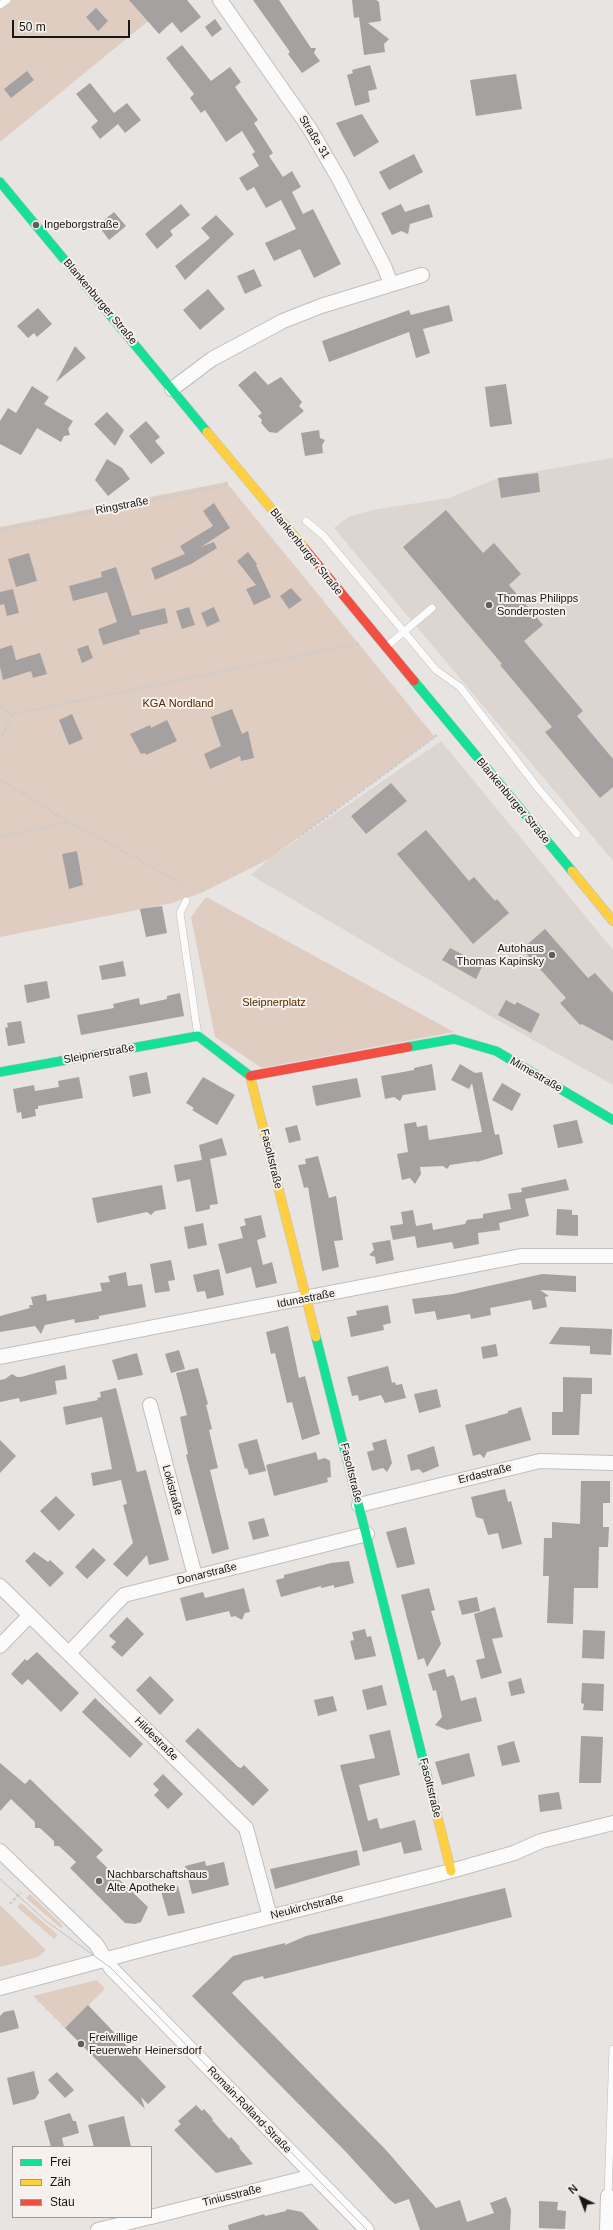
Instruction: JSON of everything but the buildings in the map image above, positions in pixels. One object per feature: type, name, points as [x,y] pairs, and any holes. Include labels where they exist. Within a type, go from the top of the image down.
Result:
[{"type":"street","name":"Straße 31","points":[[220,0],[310,129],[346,192],[384,266],[391,284]]},
{"type":"street","name":"Blankenburger Straße","points":[[0,182],[375,636],[613,921]]},
{"type":"street","points":[[172,389],[212,359],[283,322],[321,306],[422,275]]},
{"type":"street","points":[[198,1036],[250,1076]]},
{"type":"street","name":"Sleipnerstraße","points":[[0,1072],[198,1036]]},
{"type":"street","name":"Mimestraße","points":[[250,1076],[454,1039],[496,1051],[613,1120]]},
{"type":"street","name":"Fasoltstraße","points":[[250,1076],[451,1871]]},
{"type":"street","name":"Idunastraße","points":[[0,1357],[307,1299],[521,1256],[613,1256]]},
{"type":"street","name":"Lokistraße","points":[[150,1405],[195,1576]]},
{"type":"street","name":"Erdastraße","points":[[359,1505],[540,1461],[613,1463]]},
{"type":"street","name":"Donarstraße","points":[[70,1652],[124,1595],[367,1534]]},
{"type":"street","name":"Hildestraße","points":[[0,1586],[70,1652],[246,1828],[270,1917]]},
{"type":"street","points":[[0,1646],[30,1615]]},
{"type":"street","name":"Neukirchstraße","points":[[0,1988],[106,1959],[451,1871],[514,1853],[541,1841],[613,1823]]},
{"type":"street","name":"Romain-Rolland-Straße","points":[[0,1851],[96,1944],[111,1968],[367,2230]]},
{"type":"street","name":"Tiniusstraße","points":[[152,2216],[313,2176]]},
{"type":"street","points":[[607,2230],[608,2196]]},
{"type":"street","name":"Tiniusstraße","points":[[98,2230],[146,2218]]},
{"type":"lane","points":[[0,6],[7,0]]},
{"type":"lane","points":[[306,521],[323,535],[436,670],[460,687],[536,787],[578,834]]},
{"type":"lane","points":[[385,647],[432,608]]},
{"type":"lane","points":[[186,901],[180,913],[198,1036]]},
{"type":"lane","points":[[608,2196],[613,2049]]},
{"type":"path","name":"Ringstraße","points":[[0,530],[223,486],[241,472]]},
{"type":"path","points":[[0,708],[13,714],[356,645],[375,636]]},
{"type":"path","points":[[0,740],[13,714]]},
{"type":"path","points":[[298,838],[450,725]]},
{"type":"path","points":[[0,780],[70,822],[185,885],[186,901]]},
{"type":"path","points":[[0,837],[70,822]]},
{"type":"path","points":[[10,1904],[21,1892]]},
{"type":"shaded area","points":[[613,458],[613,861],[334,528],[348,517],[373,510],[449,498],[498,478]]},
{"type":"shaded area","points":[[441,741],[613,950],[613,1085],[494,1018],[251,875],[269,859]]},
{"type":"green space","points":[[0,0],[174,0],[0,142]]},
{"type":"green space","name":"KGA Nordland","points":[[226,482],[435,737],[269,859],[201,893],[172,903],[0,937],[0,527]]},
{"type":"green space","name":"Sleipnerplatz","points":[[206,897],[454,1032],[262,1068],[215,1037],[191,917]]},
{"type":"green space","points":[[30,1894],[63,1926],[61,1928],[26,1898]]},
{"type":"green space","points":[[21,1903],[58,1935],[54,1939],[17,1907]]},
{"type":"green space","points":[[0,1905],[46,1950],[38,1957],[0,1967]]},
{"type":"green space","points":[[97,1980],[105,1989],[65,2028],[33,1996]]},
{"type":"tram line","points":[[0,1879],[46,1921],[111,1968],[367,2230]]},
{"type":"traffic: fast","points":[[0,182],[207,432]]},
{"type":"traffic: fast","points":[[414,681],[572,871]]},
{"type":"traffic: fast","points":[[0,1072],[198,1036],[250,1076]]},
{"type":"traffic: fast","points":[[408,1047],[454,1039],[496,1051],[613,1120]]},
{"type":"traffic: fast","points":[[316,1337],[437,1815]]},
{"type":"traffic: slow","points":[[207,432],[305,549]]},
{"type":"traffic: slow","points":[[572,871],[613,921]]},
{"type":"traffic: slow","points":[[250,1076],[316,1337]]},
{"type":"traffic: slow","points":[[437,1815],[451,1871]]},
{"type":"traffic: jam","points":[[305,549],[414,681]]},
{"type":"traffic: jam","points":[[250,1076],[408,1047]]},
{"type":"place","name":"Ingeborgstraße","points":[[36,225]]},
{"type":"place","name":"Thomas Philipps Sonderposten","points":[[489,605]]},
{"type":"place","name":"Autohaus Thomas Kapinsky","points":[[552,955]]},
{"type":"place","name":"Nachbarschaftshaus Alte Apotheke","points":[[99,1881]]},
{"type":"place","name":"Freiwillige Feuerwehr Heinersdorf","points":[[81,2044]]}]
